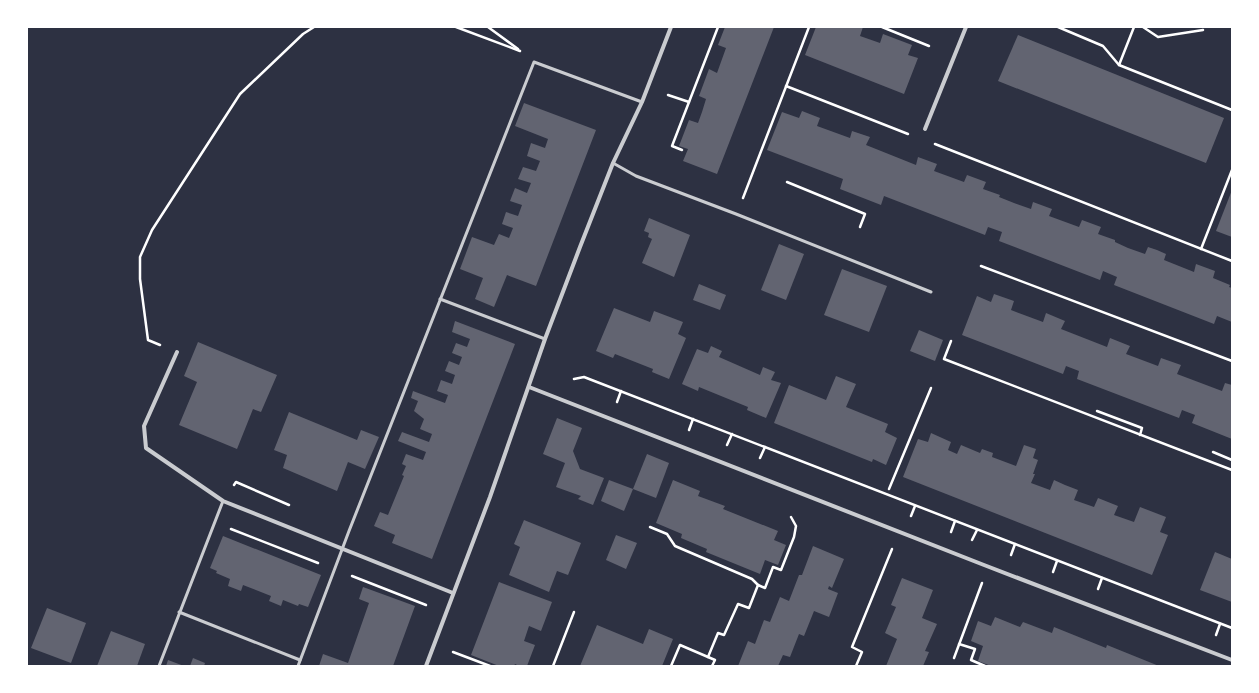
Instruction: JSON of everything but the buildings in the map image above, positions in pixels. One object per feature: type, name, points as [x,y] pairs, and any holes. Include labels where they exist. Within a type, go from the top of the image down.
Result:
[{"type":"street","points":[[426,666],[490,497],[545,339],[612,164],[642,102],[671,27]]},
{"type":"street","points":[[925,129],[966,27]]},
{"type":"street","points":[[177,352],[144,426],[146,448],[223,501],[453,593]]},
{"type":"street","points":[[529,387],[984,565],[1232,660]]},
{"type":"lane","points":[[298,666],[342,549],[534,62],[642,102]]},
{"type":"lane","points":[[612,164],[636,176],[736,214],[931,292]]},
{"type":"lane","points":[[440,299],[545,339]]},
{"type":"lane","points":[[159,666],[223,501]]},
{"type":"lane","points":[[180,612],[300,660]]},
{"type":"path","points":[[177,352],[148,340],[140,279],[140,257],[152,230],[240,94],[303,34],[314,27]]},
{"type":"path","points":[[456,27],[522,52],[488,27]]},
{"type":"path","points":[[682,150],[672,146],[718,27]]},
{"type":"path","points":[[750,179],[809,28],[805,27]]},
{"type":"path","points":[[882,27],[928,46]]},
{"type":"path","points":[[1058,27],[1103,46],[1119,65],[1232,110]]},
{"type":"path","points":[[1119,65],[1134,27]]},
{"type":"path","points":[[1142,27],[1158,37],[1202,30]]},
{"type":"path","points":[[786,86],[914,136]]},
{"type":"path","points":[[668,95],[689,102]]},
{"type":"path","points":[[935,144],[1232,261]]},
{"type":"path","points":[[1201,249],[1232,170]]},
{"type":"path","points":[[787,182],[865,214],[860,227]]},
{"type":"path","points":[[981,266],[1232,361]]},
{"type":"path","points":[[951,341],[944,359],[1232,470]]},
{"type":"path","points":[[574,379],[584,377],[1232,628]]},
{"type":"path","points":[[890,490],[931,388]]},
{"type":"path","points":[[1097,411],[1142,428],[1140,435]]},
{"type":"path","points":[[1212,452],[1232,460]]},
{"type":"path","points":[[650,527],[667,534],[675,546],[752,579],[758,585],[765,588],[772,567],[781,570],[794,537],[796,526],[791,517]]},
{"type":"path","points":[[214,523],[318,563]]},
{"type":"path","points":[[856,666],[862,652],[852,647],[894,545]]},
{"type":"path","points":[[346,574],[426,605]]},
{"type":"path","points":[[954,658],[983,579]]},
{"type":"path","points":[[708,657],[718,633],[724,635],[738,604],[748,608],[758,585]]},
{"type":"path","points":[[553,666],[574,612]]},
{"type":"path","points":[[959,644],[975,649],[971,660],[985,666]]},
{"type":"path","points":[[671,666],[680,646],[715,660],[712,666]]},
{"type":"path","points":[[453,652],[490,666]]}]
